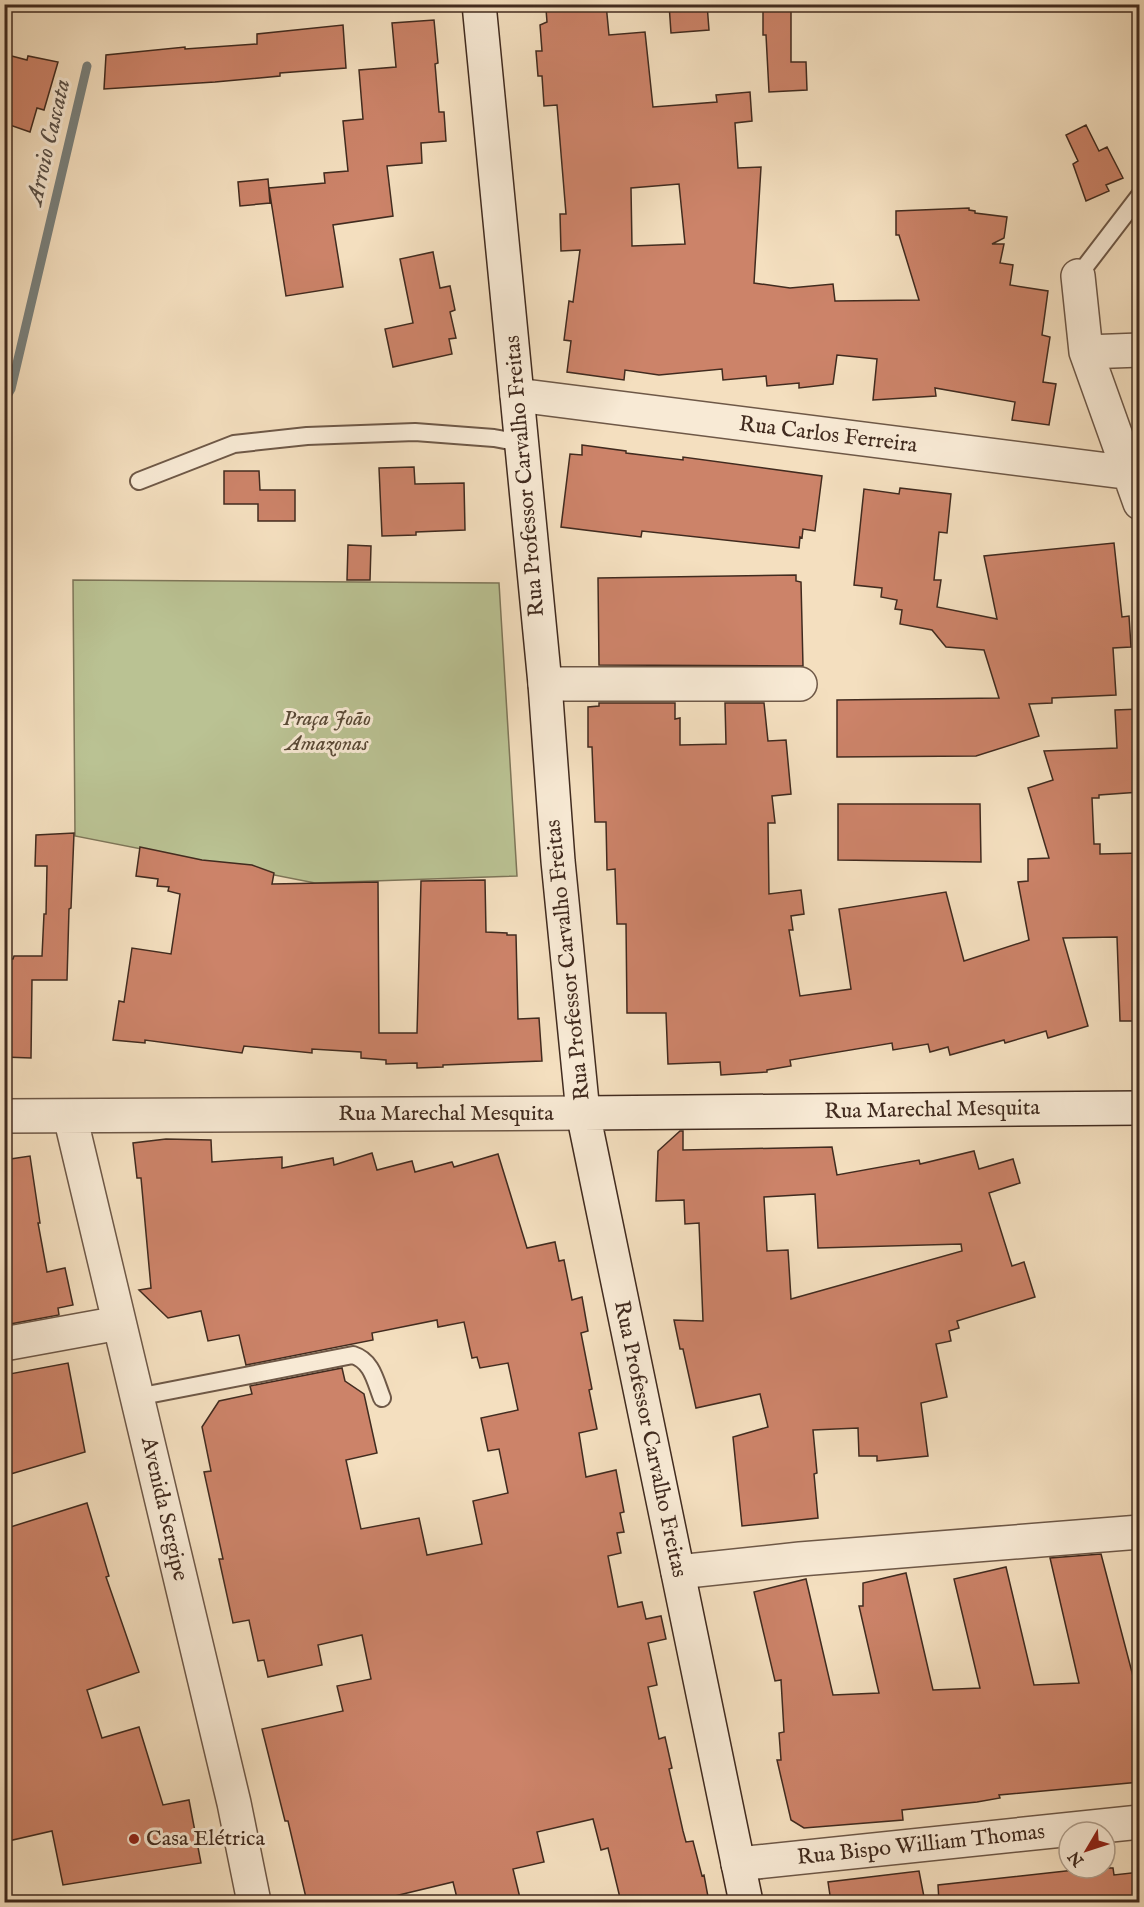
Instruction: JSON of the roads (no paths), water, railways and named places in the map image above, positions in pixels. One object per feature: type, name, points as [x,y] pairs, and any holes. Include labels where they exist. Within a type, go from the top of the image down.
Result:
[{"type":"street","name":"Rua Professor Carvalho Freitas","points":[[479,4],[545,684],[558,861],[583,1113],[747,1902]]},
{"type":"street","points":[[1078,276],[1086,352],[1136,484]]},
{"type":"street","points":[[1086,352],[1140,350]]},
{"type":"street","name":"Rua Carlos Ferreira","points":[[517,395],[1136,484]]},
{"type":"street","points":[[545,684],[800,684]]},
{"type":"street","name":"Rua Marechal Mesquita","points":[[4,1116],[1140,1108]]},
{"type":"street","name":"Avenida Sergipe","points":[[70,1116],[231,1792],[254,1902]]},
{"type":"street","points":[[4,1344],[119,1323]]},
{"type":"street","points":[[678,1572],[800,1559],[1140,1532]]},
{"type":"street","name":"Rua Bispo William Thomas","points":[[738,1864],[1140,1822]]},
{"type":"lane","points":[[1078,276],[1140,195]]},
{"type":"lane","points":[[139,481],[234,444],[307,436],[414,432],[494,438],[521,443]]},
{"type":"lane","points":[[137,1397],[353,1355],[362,1358],[370,1367],[382,1398]]},
{"type":"waterway","name":"Arroio Cascata","points":[[4,401],[11,389],[87,66]]},
{"type":"place","name":"Casa Elétrica","points":[[134,1839]]},
{"type":"park label","name":"Praça João Amazonas","points":[[327,732]]}]
